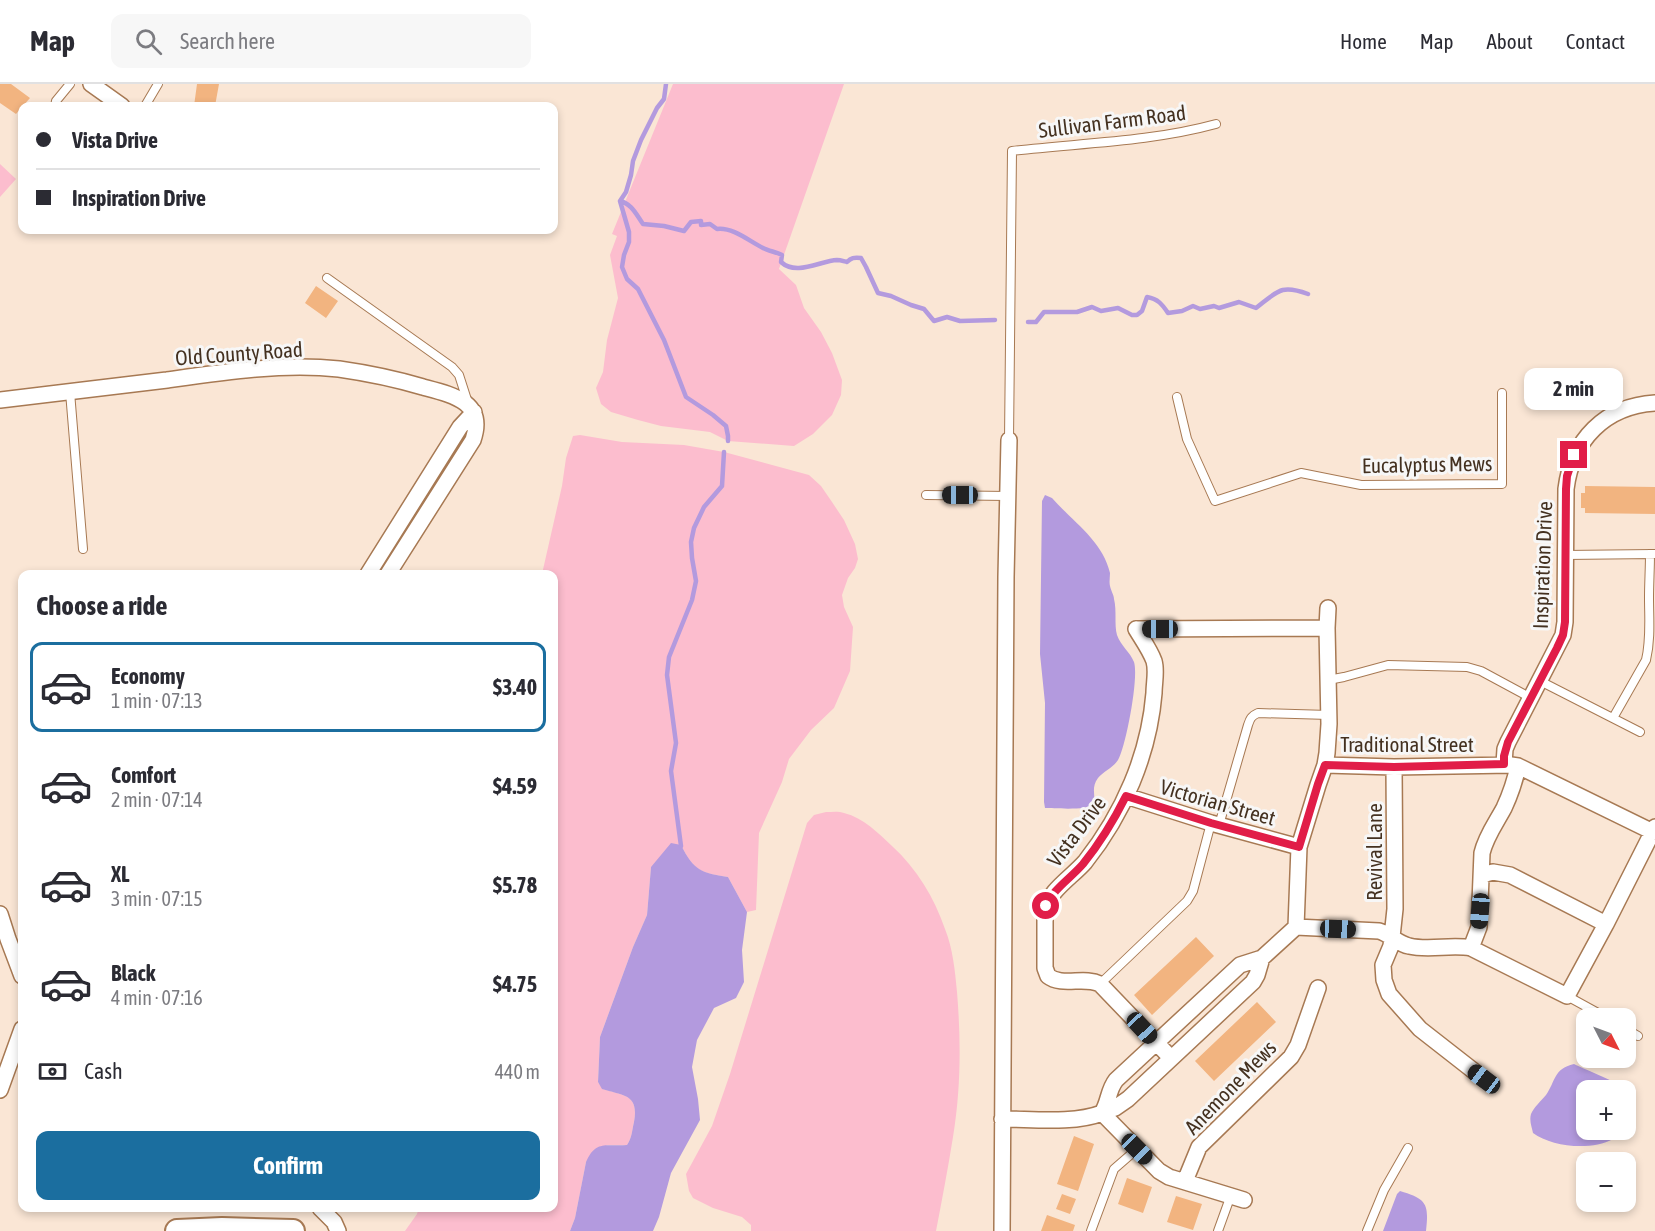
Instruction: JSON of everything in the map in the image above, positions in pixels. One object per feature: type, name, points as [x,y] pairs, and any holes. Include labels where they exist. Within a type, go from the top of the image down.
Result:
[{"type":"main road","points":[[177,1231],[222,1229],[293,1231]]},
{"type":"street","points":[[91,84],[117,102]]},
{"type":"street","name":"Old County Road","points":[[0,400],[234,371],[294,368],[337,369],[377,376],[443,392],[472,409]]},
{"type":"street","name":"Inspiration Drive","points":[[1471,948],[1479,927],[1482,853],[1515,780],[1511,765],[1504,756],[1508,742],[1563,635],[1567,476],[1570,465],[1579,447],[1595,427],[1611,416],[1635,406],[1655,403]]},
{"type":"street","points":[[371,570],[472,409]]},
{"type":"street","points":[[391,570],[473,440],[476,422],[472,409]]},
{"type":"street","points":[[1002,1231],[1005,589],[1009,440]]},
{"type":"street","points":[[1296,927],[1299,847],[1325,765],[1329,715],[1328,608]]},
{"type":"street","name":"Vista Drive","points":[[1100,984],[1090,981],[1050,979],[1046,968],[1046,906],[1053,894],[1084,863],[1106,833],[1126,796],[1140,759],[1147,734],[1155,672],[1154,663],[1136,629],[1327,628]]},
{"type":"street","name":"Traditional Street","points":[[1325,765],[1394,767],[1511,765],[1654,830]]},
{"type":"street","name":"Revival Lane","points":[[1394,767],[1395,909],[1393,937],[1383,970],[1384,980],[1389,994],[1420,1029],[1484,1079]]},
{"type":"street","name":"Victorian Street","points":[[1126,796],[1299,847]]},
{"type":"street","points":[[1102,1113],[1107,1106],[1108,1093],[1112,1085],[1240,965],[1262,958],[1296,927],[1379,931],[1412,947],[1460,946],[1471,948],[1567,996],[1654,830]]},
{"type":"street","points":[[1482,875],[1493,872],[1510,874],[1606,924]]},
{"type":"street","points":[[0,914],[18,965]]},
{"type":"street","points":[[1002,1119],[1090,1118],[1115,1108],[1128,1099],[1253,982],[1262,958]]},
{"type":"street","points":[[1100,984],[1171,1058]]},
{"type":"street","name":"Anemone Mews","points":[[1185,1181],[1199,1147],[1291,1057],[1298,1046],[1318,988]]},
{"type":"street","points":[[0,1090],[18,1040]]},
{"type":"street","points":[[1102,1113],[1159,1171],[1169,1177],[1237,1197]]},
{"type":"street","points":[[324,1212],[334,1221],[338,1231]]},
{"type":"lane","points":[[56,102],[70,84]]},
{"type":"lane","points":[[147,102],[158,84]]},
{"type":"lane","name":"Sullivan Farm Road","points":[[1009,440],[1012,151],[1141,138],[1189,131],[1216,124]]},
{"type":"lane","points":[[327,278],[452,367],[459,375],[472,409]]},
{"type":"lane","points":[[70,392],[84,549]]},
{"type":"lane","name":"Eucalyptus Mews","points":[[1177,397],[1187,439],[1215,501],[1301,473],[1361,485],[1502,484],[1502,393]]},
{"type":"lane","points":[[926,495],[1008,496]]},
{"type":"lane","points":[[393,535],[408,543]]},
{"type":"lane","points":[[1565,555],[1653,554],[1649,596],[1650,627],[1646,660],[1613,718]]},
{"type":"lane","points":[[1328,680],[1388,664],[1467,667],[1481,671],[1531,698]]},
{"type":"lane","points":[[1540,681],[1640,732]]},
{"type":"lane","points":[[1100,984],[1187,901],[1193,891],[1253,715],[1258,713],[1329,715]]},
{"type":"lane","points":[[1567,996],[1589,1008]]},
{"type":"lane","points":[[1367,1231],[1384,1190],[1408,1148]]},
{"type":"lane","points":[[1091,1231],[1114,1169],[1137,1149]]},
{"type":"lane","points":[[1218,1231],[1237,1197]]},
{"type":"shaded area","points":[[673,84],[844,84],[779,269],[796,285],[804,308],[832,353],[842,380],[841,395],[832,415],[813,434],[794,446],[728,441],[710,432],[661,426],[638,420],[611,412],[601,404],[596,388],[603,372],[607,340],[618,298],[610,255],[617,236],[612,234]]},
{"type":"shaded area","points":[[0,164],[16,179],[0,197]]},
{"type":"shaded area","points":[[580,435],[622,442],[684,445],[724,452],[809,475],[821,486],[844,520],[855,544],[858,559],[842,595],[844,607],[853,627],[850,671],[834,708],[811,730],[789,759],[782,782],[759,833],[756,910],[747,912],[728,877],[699,869],[681,845],[651,867],[647,915],[600,1037],[598,1082],[603,1089],[623,1095],[632,1101],[635,1113],[632,1134],[627,1145],[607,1145],[586,1162],[575,1218],[570,1231],[405,1231],[418,1212],[558,1212],[558,570],[543,570],[566,458],[573,436]]},
{"type":"shaded area","points":[[1045,495],[1052,498],[1086,532],[1101,551],[1110,573],[1117,635],[1134,662],[1135,682],[1125,741],[1116,763],[1098,778],[1094,786],[1093,804],[1085,808],[1045,808],[1044,802],[1045,703],[1040,654],[1042,501]]},
{"type":"shaded area","points":[[842,812],[858,818],[876,831],[901,855],[917,874],[930,895],[941,917],[950,944],[958,1010],[959,1083],[956,1119],[936,1231],[751,1231],[751,1225],[742,1217],[713,1208],[693,1198],[689,1191],[686,1174],[712,1126],[730,1074],[807,823],[814,815]]},
{"type":"shaded area","points":[[671,843],[681,845],[690,860],[705,872],[728,877],[747,912],[742,950],[744,982],[736,998],[714,1008],[697,1040],[692,1067],[700,1120],[671,1173],[653,1231],[570,1231],[575,1218],[586,1162],[590,1155],[598,1147],[627,1145],[631,1137],[635,1113],[632,1101],[623,1095],[602,1089],[598,1082],[600,1037],[647,915],[651,867]]},
{"type":"shaded area","points":[[1574,1064],[1576,1068],[1583,1068],[1609,1080],[1576,1080],[1576,1140],[1611,1140],[1594,1145],[1572,1146],[1550,1142],[1533,1133],[1530,1119],[1532,1111],[1546,1095],[1559,1072]]},
{"type":"shaded area","points":[[1400,1191],[1416,1197],[1424,1204],[1427,1214],[1426,1231],[1383,1231]]},
{"type":"building","points":[[0,84],[11,84],[30,98],[26,102],[18,102],[16,114],[0,103]]},
{"type":"building","points":[[197,84],[219,84],[216,102],[195,102]]},
{"type":"building","points":[[316,286],[338,301],[326,318],[305,303]]},
{"type":"building","points":[[1585,486],[1655,487],[1655,514],[1585,513],[1585,508],[1581,508],[1581,493],[1585,493]]},
{"type":"building","points":[[1196,937],[1214,956],[1152,1015],[1134,995]]},
{"type":"building","points":[[1257,1002],[1276,1022],[1214,1081],[1195,1061]]},
{"type":"building","points":[[1074,1136],[1094,1144],[1078,1191],[1057,1184]]},
{"type":"building","points":[[1127,1178],[1152,1187],[1143,1213],[1118,1204]]},
{"type":"building","points":[[1062,1194],[1076,1199],[1070,1214],[1056,1209]]},
{"type":"building","points":[[1176,1196],[1202,1204],[1193,1230],[1167,1222]]},
{"type":"building","points":[[1047,1215],[1075,1225],[1073,1231],[1041,1231]]},
{"type":"waterway","points":[[666,84],[664,99],[641,140],[633,161],[626,192],[620,201],[629,232],[629,242],[622,267],[627,279],[638,289],[664,340],[686,397],[726,426],[728,441]]},
{"type":"waterway","points":[[620,201],[631,207],[643,224],[684,231],[691,222],[701,221],[701,225],[710,224],[717,229],[735,232],[763,248],[782,255],[781,262],[794,268],[837,260],[847,262],[853,258],[861,258],[878,293],[924,309],[934,321],[947,317],[960,321],[995,320]]},
{"type":"waterway","points":[[1028,322],[1036,322],[1044,312],[1077,312],[1092,307],[1101,311],[1118,308],[1137,315],[1142,311],[1147,297],[1159,302],[1168,313],[1182,311],[1193,306],[1200,309],[1214,306],[1219,308],[1239,302],[1256,308],[1275,293],[1285,290],[1308,294]]},
{"type":"waterway","points":[[681,846],[671,771],[676,743],[667,675],[669,657],[692,600],[696,581],[691,542],[694,528],[704,507],[722,486],[724,452]]},
{"type":"route","points":[[1046,906],[1049,898],[1084,863],[1106,833],[1126,796],[1211,823],[1299,847],[1325,765],[1394,767],[1504,764],[1508,742],[1563,635],[1566,489],[1567,476],[1574,455]]}]
